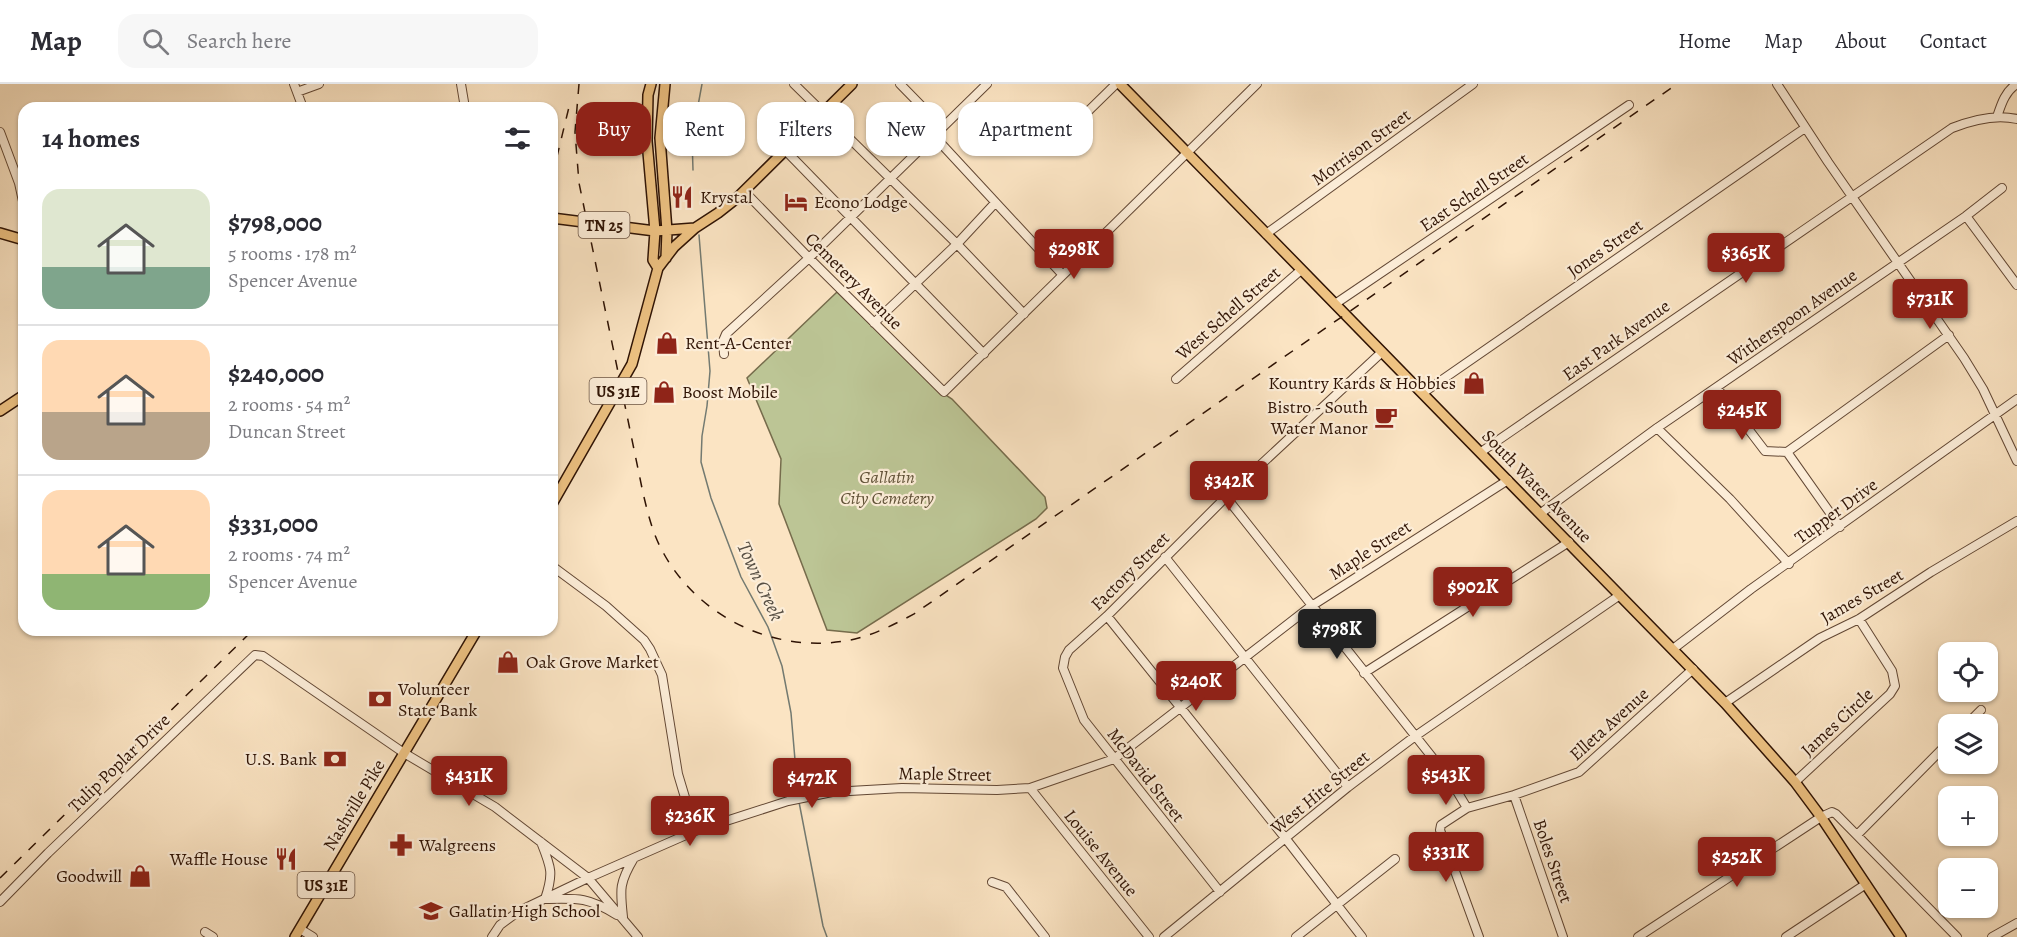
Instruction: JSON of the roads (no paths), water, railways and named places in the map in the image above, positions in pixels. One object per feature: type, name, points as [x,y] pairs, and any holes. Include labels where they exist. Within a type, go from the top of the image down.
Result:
[{"type":"main road","name":"US 31E","points":[[648,102],[651,84]]},
{"type":"main road","points":[[665,84],[660,138],[667,231],[666,260]]},
{"type":"main road","name":"TN 25","points":[[834,102],[852,84]]},
{"type":"main road","name":"South Water Avenue","points":[[1118,84],[1725,703],[1795,782],[1901,937]]},
{"type":"main road","points":[[651,102],[663,102]]},
{"type":"main road","name":"US 31E","points":[[648,156],[656,231],[653,260],[658,268]]},
{"type":"main road","name":"TN 25","points":[[558,219],[656,231],[695,228],[718,213],[744,191],[779,156]]},
{"type":"main road","points":[[666,260],[674,247],[695,228]]},
{"type":"main road","points":[[0,233],[18,238]]},
{"type":"main road","name":"US 31E","points":[[558,494],[632,364],[658,268],[666,260]]},
{"type":"main road","points":[[0,411],[18,398]]},
{"type":"main road","name":"US 31E","points":[[404,753],[473,636]]},
{"type":"main road","name":"Nashville Pike","points":[[297,933],[404,753]]},
{"type":"street","points":[[296,88],[319,84]]},
{"type":"street","points":[[461,84],[464,102]]},
{"type":"street","points":[[794,84],[813,102]]},
{"type":"street","points":[[900,84],[918,102]]},
{"type":"street","points":[[946,123],[987,84]]},
{"type":"street","points":[[1093,107],[1118,84]]},
{"type":"street","points":[[791,156],[984,354],[1062,274],[1257,84]]},
{"type":"street","name":"Morrison Street","points":[[1266,234],[1473,84]]},
{"type":"street","points":[[1777,84],[1949,335],[1983,389],[2017,461]]},
{"type":"street","points":[[1997,117],[2003,99],[2017,84]]},
{"type":"street","name":"East Schell Street","points":[[1335,304],[1629,105]]},
{"type":"street","name":"East Park Avenue","points":[[1481,452],[1952,128],[1969,121],[1997,117],[2017,119]]},
{"type":"street","name":"Jones Street","points":[[1423,393],[1805,128]]},
{"type":"street","points":[[0,132],[18,180]]},
{"type":"street","points":[[854,142],[957,244],[1024,315]]},
{"type":"street","points":[[946,149],[1062,274]]},
{"type":"street","points":[[724,354],[723,341],[726,334],[809,258],[913,156]]},
{"type":"street","name":"Witherspoon Avenue","points":[[1541,513],[1657,428],[1966,216],[2002,188]]},
{"type":"street","name":"Cemetery Avenue","points":[[744,191],[944,392],[984,354]]},
{"type":"street","points":[[874,323],[957,244],[995,203]]},
{"type":"street","points":[[1966,216],[2017,285]]},
{"type":"street","name":"West Schell Street","points":[[1176,379],[1301,270]]},
{"type":"street","points":[[1717,388],[1765,451],[1787,452],[1949,335]]},
{"type":"street","name":"Factory Street","points":[[1063,668],[1069,650],[1107,616],[1226,498],[1382,352]]},
{"type":"street","name":"Tupper Drive","points":[[1673,649],[1742,596],[2017,399]]},
{"type":"street","points":[[1657,428],[1730,499],[1789,564]]},
{"type":"street","points":[[1787,452],[1840,527]]},
{"type":"street","name":"Maple Street","points":[[492,937],[508,918],[588,878],[695,831],[788,801],[832,792],[902,788],[997,790],[1030,788],[1114,759],[1310,607],[1508,480]]},
{"type":"street","points":[[1226,498],[1310,607],[1451,782],[1467,808]]},
{"type":"street","name":"James Street","points":[[1725,703],[1820,638],[1859,619],[1931,572],[2017,521]]},
{"type":"street","points":[[1364,674],[1569,542]]},
{"type":"street","points":[[1165,557],[1348,787]]},
{"type":"street","points":[[558,570],[606,606],[642,638],[650,649],[662,675],[678,774],[695,831]]},
{"type":"street","name":"West Hite Street","points":[[1164,937],[1348,787],[1414,737],[1620,596]]},
{"type":"street","points":[[1107,616],[1286,838],[1362,937]]},
{"type":"street","name":"James Circle","points":[[1795,782],[1890,694],[1895,686],[1892,671],[1859,619]]},
{"type":"street","name":"Tulip Poplar Drive","points":[[0,902],[215,691],[255,655],[263,656],[404,753]]},
{"type":"street","name":"McDavid Street","points":[[1063,668],[1084,720],[1220,892]]},
{"type":"street","name":"Elleta Avenue","points":[[1479,937],[1440,830],[1441,825],[1467,808],[1514,795],[1579,772],[1693,669]]},
{"type":"street","points":[[1977,714],[1981,710]]},
{"type":"street","points":[[404,753],[495,807],[588,878],[638,937]]},
{"type":"street","points":[[1857,835],[1938,753]]},
{"type":"street","name":"Louise Avenue","points":[[1030,788],[1149,937]]},
{"type":"street","name":"Boles Street","points":[[1514,795],[1563,937]]},
{"type":"street","points":[[1638,937],[1832,812],[1956,937]]},
{"type":"street","points":[[541,843],[551,872],[545,899],[592,900],[623,919]]},
{"type":"street","points":[[623,919],[621,885],[634,858]]},
{"type":"street","points":[[1296,937],[1395,859]]},
{"type":"street","points":[[992,882],[1006,887],[1044,937]]},
{"type":"street","points":[[1786,937],[1866,884]]},
{"type":"street","points":[[1992,937],[2017,923]]},
{"type":"street","points":[[205,932],[213,937]]},
{"type":"street","points":[[297,933],[313,937]]},
{"type":"waterway","name":"Town Creek","points":[[693,170],[692,138],[702,84]]},
{"type":"waterway","name":"Town Creek","points":[[699,235],[710,371],[701,462],[711,498],[741,577],[768,627],[782,666],[791,713],[798,795]]},
{"type":"waterway","name":"Town Creek","points":[[799,802],[827,937]]},
{"type":"railway","points":[[579,84],[575,132],[579,183],[643,493],[657,539],[680,577],[699,598],[721,614],[745,628],[771,637],[799,642],[827,643],[855,639],[893,625],[914,614],[1677,84]]},
{"type":"railway","points":[[558,152],[569,107]]},
{"type":"railway","points":[[0,878],[247,636]]},
{"type":"place","name":"Krystal","points":[[682,197]]},
{"type":"place","name":"Econo Lodge","points":[[796,202]]},
{"type":"place","name":"Rent-A-Center","points":[[667,343]]},
{"type":"place","name":"Kountry Kards & Hobbies","points":[[1474,383]]},
{"type":"place","name":"Boost Mobile","points":[[664,392]]},
{"type":"place","name":"Bistro - South Water Manor","points":[[1386,417]]},
{"type":"place","name":"Oak Grove Market","points":[[508,662]]},
{"type":"place","name":"Volunteer State Bank","points":[[380,699]]},
{"type":"place","name":"U.S. Bank","points":[[335,759]]},
{"type":"place","name":"Walgreens","points":[[401,845]]},
{"type":"place","name":"Waffle House","points":[[286,859]]},
{"type":"place","name":"Goodwill","points":[[140,876]]},
{"type":"place","name":"Gallatin High School","points":[[431,911]]},
{"type":"park label","name":"Gallatin City Cemetery","points":[[887,487]]}]
